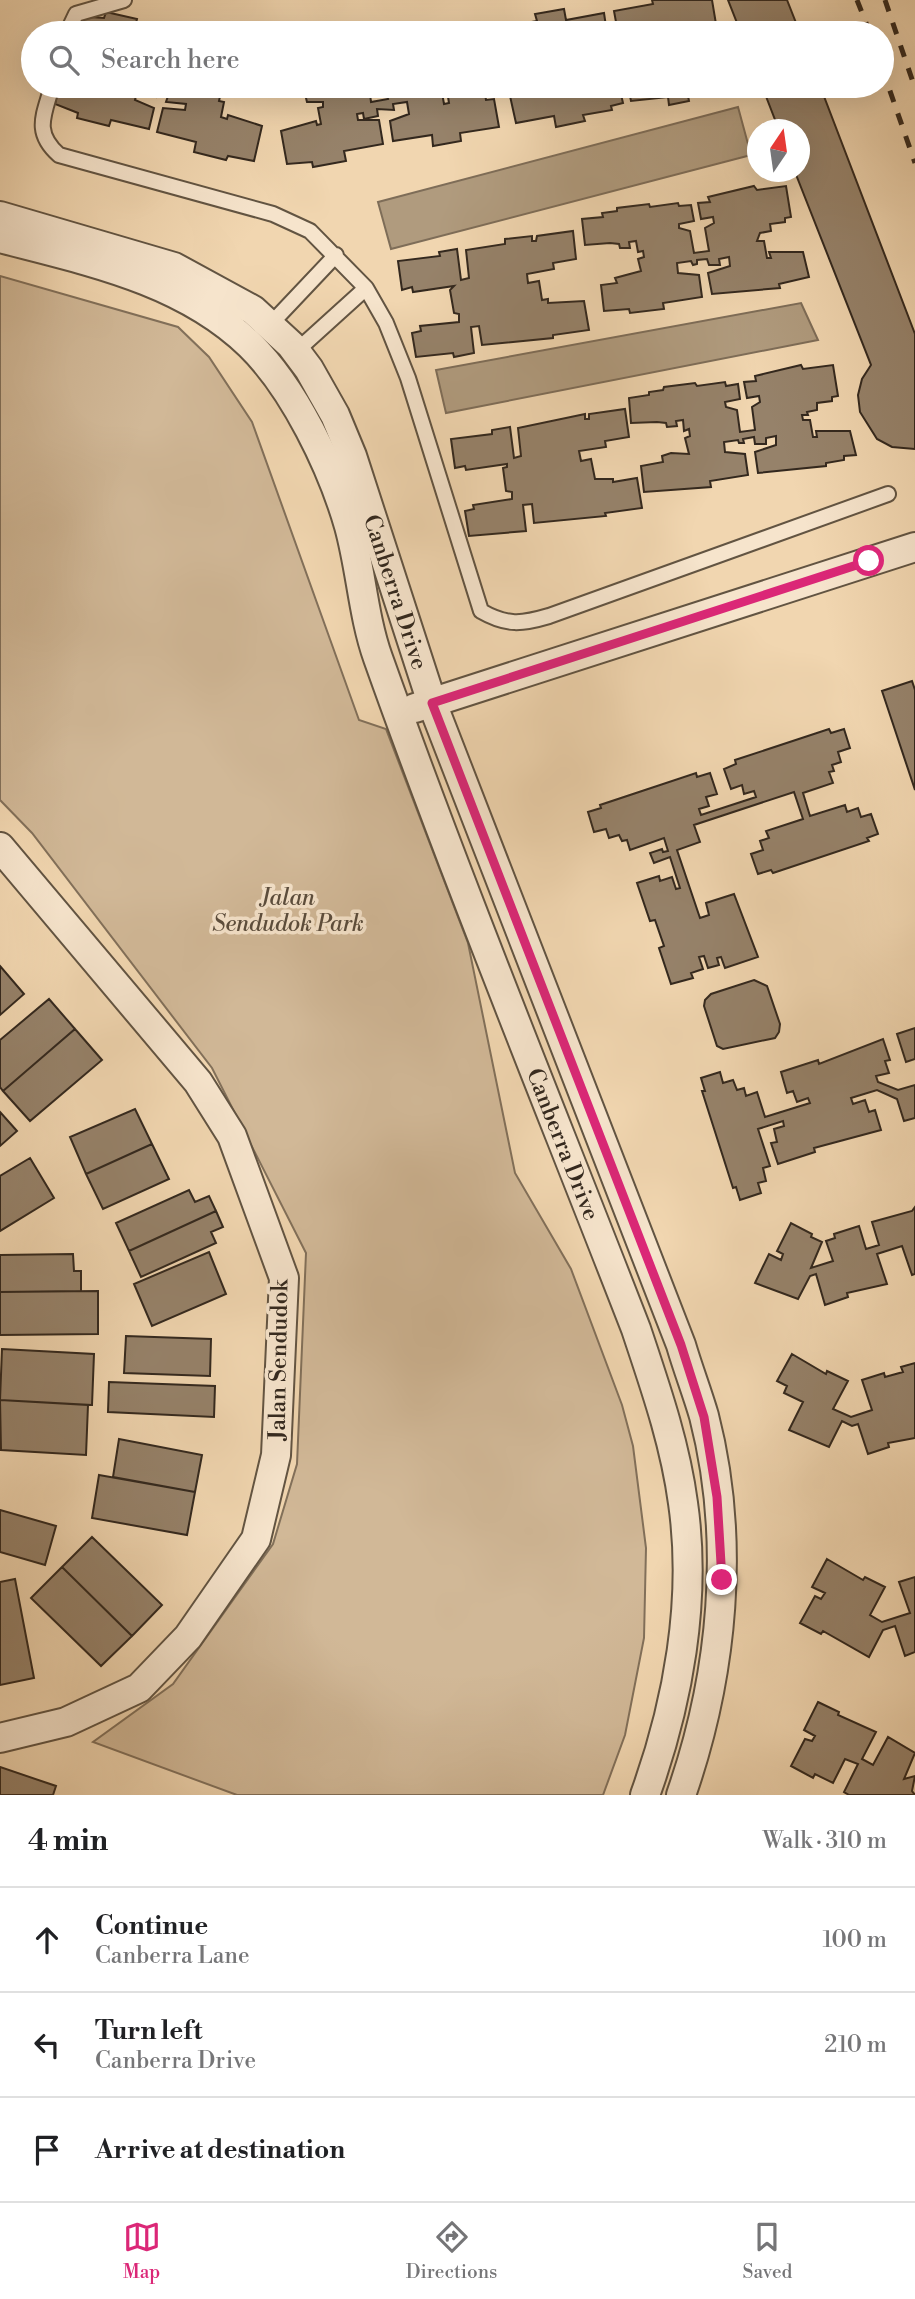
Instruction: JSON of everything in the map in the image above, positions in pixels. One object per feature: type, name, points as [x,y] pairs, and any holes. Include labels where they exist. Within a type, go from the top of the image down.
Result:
[{"type":"street","name":"Canberra Drive","points":[[0,216],[174,267],[253,310],[271,324],[297,352],[335,415],[352,456],[432,703],[681,1345],[704,1417],[717,1497],[722,1580],[716,1658],[692,1764],[681,1795]]},
{"type":"street","name":"Canberra Drive","points":[[0,239],[95,262],[176,292],[219,318],[250,345],[274,372],[300,413],[348,525],[376,653],[636,1329],[668,1424],[684,1504],[688,1579],[681,1660],[661,1750],[645,1795]]},
{"type":"street","points":[[399,714],[915,547]]},
{"type":"street","name":"Jalan Sendudok","points":[[0,848],[198,1082],[232,1136],[284,1278],[276,1455],[256,1539],[188,1637],[139,1688],[66,1722],[0,1738]]},
{"type":"lane","points":[[73,21],[76,14],[124,0]]},
{"type":"lane","points":[[49,98],[41,125],[47,144],[59,155],[273,214],[310,231],[366,288],[386,323],[408,378],[481,611],[499,621],[519,625],[550,616],[888,494]]},
{"type":"lane","points":[[250,345],[336,255]]},
{"type":"lane","points":[[274,372],[366,288]]},
{"type":"green space","name":"Jalan Sendudok Park","points":[[0,276],[178,327],[209,357],[252,422],[359,720],[386,729],[468,943],[515,1173],[571,1269],[622,1405],[633,1446],[646,1548],[644,1638],[625,1735],[603,1795],[237,1795],[93,1742],[173,1684],[273,1544],[297,1464],[306,1253],[212,1068],[32,833],[0,800]]},
{"type":"shaded area","points":[[738,107],[747,140],[747,156],[391,249],[378,202]]},
{"type":"shaded area","points":[[801,303],[818,340],[446,413],[436,370]]},
{"type":"building","points":[[652,0],[712,0],[716,21],[616,21],[614,11],[653,4]]},
{"type":"building","points":[[728,0],[787,0],[795,21],[736,21]]},
{"type":"building","points":[[564,9],[566,20],[604,13],[605,21],[537,21],[535,14]]},
{"type":"building","points":[[106,12],[137,19],[74,21],[75,16],[104,18]]},
{"type":"building","points":[[56,98],[136,98],[154,108],[149,129],[111,120],[109,126],[77,118],[78,113],[55,104]]},
{"type":"building","points":[[167,98],[220,98],[219,101],[224,102],[221,117],[227,119],[228,115],[262,126],[254,161],[228,156],[226,160],[194,152],[196,142],[157,132],[163,108],[185,110],[186,104],[166,102]]},
{"type":"building","points":[[306,98],[370,98],[371,102],[388,98],[443,98],[444,104],[449,103],[448,98],[494,99],[499,127],[460,133],[461,141],[433,146],[432,135],[393,141],[390,121],[409,114],[407,102],[393,104],[394,110],[377,109],[378,116],[364,119],[363,113],[357,114],[358,120],[379,120],[383,144],[344,151],[346,161],[313,167],[312,162],[287,164],[281,131],[316,121],[317,125],[321,124],[318,108],[323,107],[323,102],[307,102]]},
{"type":"building","points":[[510,98],[622,98],[623,103],[611,106],[612,110],[583,115],[585,121],[556,127],[554,116],[516,123]]},
{"type":"building","points":[[630,98],[659,98],[631,101]]},
{"type":"building","points":[[668,98],[688,98],[689,101],[669,105]]},
{"type":"building","points":[[767,98],[825,98],[915,334],[915,449],[892,447],[877,439],[860,412],[858,395],[862,379],[871,365],[799,182],[810,182],[810,119],[775,119]]},
{"type":"building","points":[[754,186],[757,190],[786,186],[791,217],[785,218],[785,222],[770,224],[771,231],[760,233],[757,241],[764,241],[767,258],[771,258],[769,252],[803,252],[809,277],[779,284],[780,288],[712,294],[708,273],[730,266],[729,257],[719,259],[720,265],[709,265],[707,259],[697,260],[697,264],[693,265],[691,261],[677,263],[678,273],[699,275],[702,297],[663,303],[664,309],[630,313],[629,309],[604,311],[601,285],[617,283],[615,278],[641,271],[638,259],[644,257],[643,251],[638,252],[636,241],[629,242],[630,248],[620,248],[619,244],[610,243],[585,245],[582,219],[603,217],[602,213],[617,211],[617,208],[649,204],[650,207],[678,203],[679,206],[691,205],[694,221],[679,224],[679,228],[690,231],[694,253],[709,251],[705,228],[714,223],[713,217],[701,219],[698,203],[710,202],[708,197]]},
{"type":"building","points":[[573,231],[576,259],[553,263],[554,269],[527,274],[528,283],[539,281],[542,300],[548,299],[548,303],[584,301],[589,330],[553,335],[553,338],[482,345],[479,326],[471,327],[474,353],[454,357],[453,353],[416,357],[412,333],[421,331],[420,326],[459,322],[459,314],[454,313],[450,290],[454,286],[413,292],[412,287],[402,290],[398,261],[440,256],[439,252],[457,249],[461,280],[469,278],[466,250],[505,244],[505,239],[532,236],[532,241],[536,241],[537,236]]},
{"type":"building","points":[[801,365],[803,369],[833,365],[838,396],[832,397],[832,401],[817,403],[817,410],[802,415],[803,420],[810,420],[813,437],[817,437],[816,431],[850,431],[856,455],[844,456],[844,460],[826,463],[826,466],[758,473],[755,452],[776,445],[776,436],[766,438],[766,444],[755,444],[754,437],[743,439],[744,443],[739,443],[738,440],[724,442],[725,452],[745,454],[748,475],[710,481],[711,487],[644,492],[641,466],[663,462],[662,456],[671,453],[689,454],[685,438],[690,436],[689,429],[684,431],[683,420],[676,421],[677,426],[667,427],[666,423],[657,422],[631,423],[629,398],[649,395],[649,392],[663,390],[664,387],[695,383],[697,386],[725,382],[726,386],[738,384],[740,399],[725,402],[726,407],[737,410],[740,432],[755,430],[752,407],[760,402],[759,396],[747,398],[744,382],[756,381],[755,376]]},
{"type":"building","points":[[625,409],[629,437],[605,441],[606,447],[579,451],[581,461],[591,459],[595,479],[613,479],[613,482],[637,478],[642,508],[605,513],[606,516],[534,523],[532,504],[523,505],[526,531],[469,536],[465,511],[474,509],[473,505],[512,499],[512,492],[506,491],[503,468],[507,467],[507,464],[466,470],[465,466],[455,468],[451,439],[492,434],[492,430],[510,427],[514,458],[521,456],[518,428],[585,414],[585,419],[589,419],[589,414]]},
{"type":"building","points":[[912,681],[915,690],[915,790],[882,691]]},
{"type":"building","points":[[829,729],[831,733],[844,729],[850,748],[838,752],[841,762],[832,765],[834,771],[829,772],[833,783],[803,793],[810,816],[845,805],[847,812],[858,808],[861,817],[871,814],[878,834],[867,838],[869,841],[773,873],[771,870],[758,874],[751,854],[763,850],[760,841],[769,838],[766,831],[803,819],[794,792],[694,825],[700,842],[677,850],[700,918],[709,915],[706,903],[734,894],[758,957],[725,968],[721,957],[717,958],[719,965],[708,968],[704,956],[699,957],[703,969],[691,973],[693,978],[671,984],[659,948],[664,946],[655,920],[650,921],[637,883],[659,876],[660,881],[672,877],[676,889],[680,888],[670,857],[654,863],[650,853],[662,849],[663,852],[668,851],[664,838],[630,850],[627,840],[622,841],[619,835],[609,838],[606,829],[594,832],[588,812],[601,808],[600,805],[696,773],[697,777],[710,773],[717,794],[706,797],[709,806],[699,809],[701,815],[756,797],[754,791],[744,794],[742,785],[731,789],[724,769],[736,764],[735,760]]},
{"type":"building","points":[[0,966],[24,994],[0,1015]]},
{"type":"building","points":[[754,980],[767,986],[780,1024],[779,1032],[775,1038],[723,1049],[717,1046],[704,1006],[705,1000],[711,994]]},
{"type":"building","points":[[49,999],[75,1029],[3,1091],[0,1087],[0,1040]]},
{"type":"building","points":[[915,1028],[915,1059],[906,1062],[897,1034]]},
{"type":"building","points":[[75,1029],[102,1060],[30,1121],[3,1091]]},
{"type":"building","points":[[883,1039],[890,1060],[885,1061],[889,1073],[876,1076],[878,1082],[898,1090],[915,1085],[915,1118],[904,1121],[897,1099],[877,1090],[851,1098],[853,1104],[865,1100],[869,1112],[875,1110],[881,1130],[814,1148],[815,1152],[778,1164],[771,1143],[777,1142],[774,1129],[784,1126],[783,1121],[758,1129],[770,1166],[763,1168],[766,1181],[758,1183],[761,1193],[740,1200],[736,1187],[733,1188],[702,1091],[705,1091],[701,1078],[720,1072],[723,1083],[733,1080],[737,1090],[744,1088],[746,1096],[757,1092],[765,1117],[810,1103],[808,1098],[797,1102],[793,1091],[787,1093],[781,1072],[818,1060],[819,1064]]},
{"type":"building","points":[[135,1109],[152,1144],[86,1174],[70,1137]]},
{"type":"building","points":[[0,1112],[17,1131],[0,1146]]},
{"type":"building","points":[[152,1144],[169,1179],[103,1209],[86,1174]]},
{"type":"building","points":[[30,1158],[54,1198],[0,1231],[0,1176]]},
{"type":"building","points":[[189,1190],[195,1202],[209,1196],[216,1211],[129,1251],[116,1223]]},
{"type":"building","points":[[915,1207],[915,1274],[912,1275],[902,1246],[877,1254],[887,1284],[847,1293],[848,1297],[825,1305],[816,1274],[810,1276],[798,1299],[755,1283],[769,1254],[781,1260],[783,1254],[777,1251],[791,1223],[822,1242],[811,1268],[833,1261],[826,1241],[835,1238],[834,1234],[859,1226],[866,1249],[879,1245],[872,1222],[912,1211]]},
{"type":"building","points":[[216,1211],[223,1227],[211,1232],[216,1243],[141,1277],[129,1251]]},
{"type":"building","points":[[209,1252],[226,1294],[152,1326],[134,1284]]},
{"type":"building","points":[[73,1254],[74,1271],[81,1271],[81,1291],[0,1292],[0,1255]]},
{"type":"building","points":[[98,1291],[98,1334],[0,1335],[0,1292]]},
{"type":"building","points":[[126,1336],[211,1339],[210,1376],[124,1373]]},
{"type":"building","points":[[2,1349],[94,1354],[92,1405],[0,1400]]},
{"type":"building","points":[[792,1354],[826,1374],[827,1371],[848,1381],[833,1409],[851,1417],[872,1410],[862,1380],[884,1373],[885,1377],[903,1372],[901,1367],[915,1363],[915,1438],[888,1443],[889,1447],[868,1454],[858,1424],[852,1426],[842,1421],[829,1447],[789,1430],[803,1402],[784,1393],[787,1386],[777,1381]]},
{"type":"building","points":[[109,1382],[215,1386],[214,1417],[108,1412]]},
{"type":"building","points":[[0,1400],[88,1405],[86,1455],[1,1450]]},
{"type":"building","points":[[119,1439],[202,1455],[195,1492],[113,1477]]},
{"type":"building","points":[[99,1475],[195,1492],[187,1535],[92,1518]]},
{"type":"building","points":[[0,1510],[56,1526],[45,1565],[0,1552]]},
{"type":"building","points":[[92,1537],[162,1605],[132,1636],[62,1567]]},
{"type":"building","points":[[827,1559],[863,1580],[865,1577],[885,1587],[870,1615],[882,1622],[910,1613],[899,1582],[915,1577],[915,1652],[905,1656],[895,1626],[883,1630],[869,1657],[823,1631],[821,1634],[800,1623],[815,1596],[821,1599],[825,1593],[812,1587]]},
{"type":"building","points":[[62,1567],[132,1636],[101,1666],[31,1598]]},
{"type":"building","points":[[15,1579],[34,1678],[0,1685],[0,1582]]},
{"type":"building","points":[[818,1702],[839,1712],[838,1715],[876,1732],[862,1759],[873,1765],[888,1737],[915,1753],[904,1779],[915,1776],[912,1791],[915,1795],[849,1795],[844,1792],[858,1764],[845,1759],[833,1783],[815,1774],[813,1778],[791,1766],[805,1739],[812,1741],[815,1736],[804,1730]]},
{"type":"building","points":[[0,1767],[56,1786],[53,1795],[0,1795]]},
{"type":"railway","points":[[857,0],[865,21]]},
{"type":"railway","points":[[885,0],[892,21]]},
{"type":"railway","points":[[894,26],[915,88]]},
{"type":"railway","points":[[892,98],[915,163]]},
{"type":"route","points":[[722,1580],[717,1497],[704,1417],[681,1345],[432,703],[869,561]]}]
